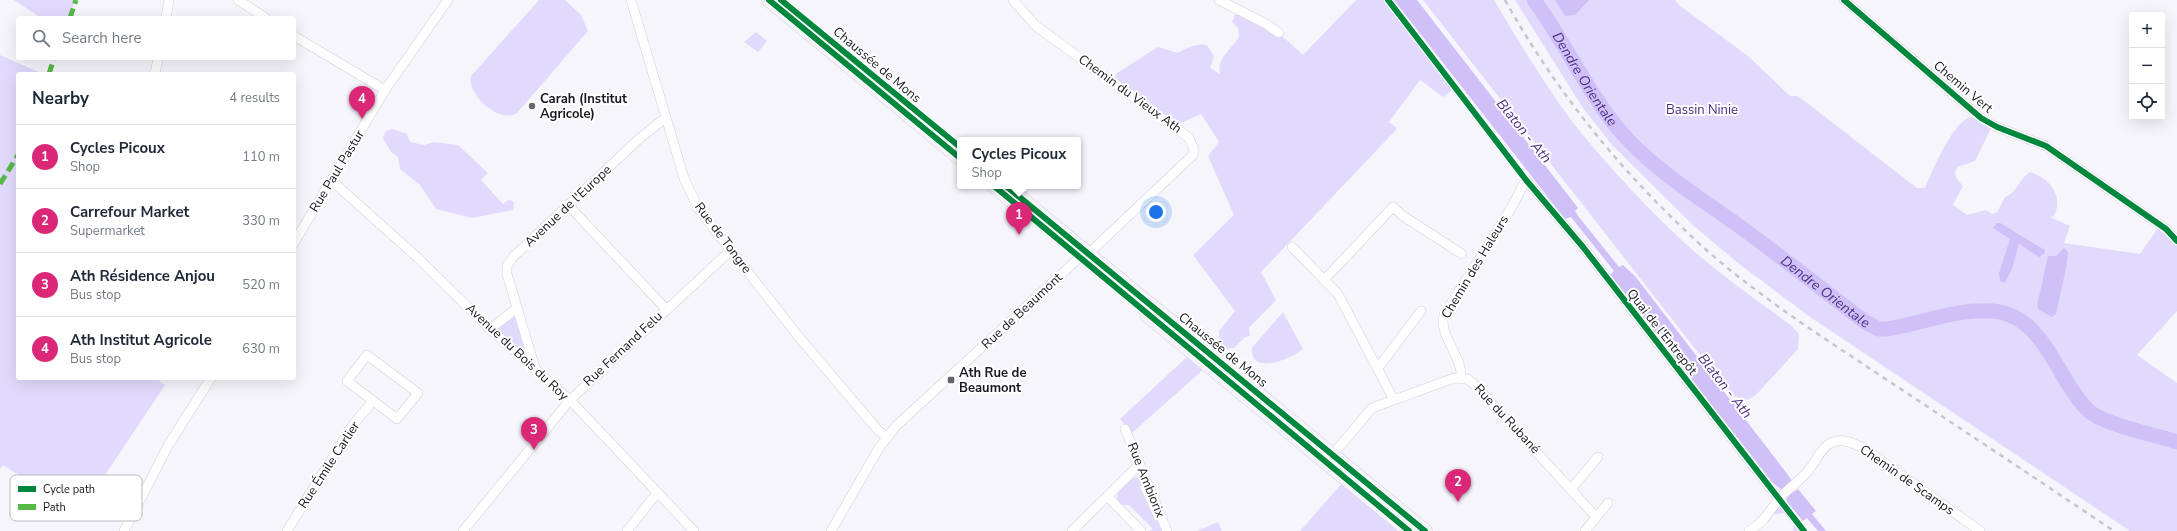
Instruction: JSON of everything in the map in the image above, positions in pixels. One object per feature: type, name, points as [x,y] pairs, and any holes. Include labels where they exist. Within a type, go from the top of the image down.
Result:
[{"type":"main road","name":"Chaussée de Mons","points":[[769,0],[957,156]]},
{"type":"main road","name":"Chaussée de Mons","points":[[782,0],[957,145]]},
{"type":"main road","name":"Chaussée de Mons","points":[[998,189],[1084,256],[1329,458],[1424,531]]},
{"type":"main road","name":"Chaussée de Mons","points":[[1009,189],[1084,256]]},
{"type":"main road","name":"Chaussée de Mons","points":[[1329,458],[1409,531]]},
{"type":"street","points":[[166,16],[169,0]]},
{"type":"street","points":[[238,0],[263,16]]},
{"type":"street","name":"Rue Paul Pastur","points":[[296,240],[385,90],[448,0]]},
{"type":"street","name":"Rue de Tongre","points":[[631,0],[665,118],[689,191],[698,208],[798,336],[877,429],[887,438]]},
{"type":"street","name":"Chemin du Vieux Ath","points":[[1013,0],[1036,26],[1183,132],[1193,144],[1193,155],[1190,159],[1084,256]]},
{"type":"street","points":[[1219,0],[1266,24],[1279,33]]},
{"type":"street","name":"Chemin Vert","points":[[1844,0],[1981,118],[1997,127],[2046,146],[2166,229],[2177,241]]},
{"type":"street","points":[[296,37],[385,90]]},
{"type":"street","points":[[155,72],[158,60]]},
{"type":"street","name":"Avenue de l'Europe","points":[[536,371],[506,274],[507,266],[513,257],[639,139],[665,118]]},
{"type":"street","name":"Chemin des Haleurs","points":[[1461,378],[1462,369],[1441,323],[1444,315],[1503,221],[1526,180]]},
{"type":"street","name":"Quai de l'Entrepôt","points":[[1526,180],[1583,247],[1785,494]]},
{"type":"street","name":"Avenue du Bois du Roy","points":[[332,181],[417,257],[490,329],[570,400],[694,531]]},
{"type":"street","points":[[569,206],[666,309]]},
{"type":"street","points":[[1324,280],[1393,207],[1462,254]]},
{"type":"street","points":[[1292,247],[1338,294],[1394,400]]},
{"type":"street","name":"Rue Fernand Felu","points":[[463,531],[570,400],[731,250]]},
{"type":"street","name":"Rue de Beaumont","points":[[831,531],[887,438],[896,426],[1084,256]]},
{"type":"street","points":[[490,329],[517,308]]},
{"type":"street","points":[[1378,368],[1421,311]]},
{"type":"street","points":[[367,354],[418,393],[397,419],[372,400],[347,381],[367,354]]},
{"type":"street","name":"Rue du Rubané","points":[[1329,458],[1372,408],[1454,378],[1461,378],[1473,383],[1596,517]]},
{"type":"street","points":[[142,495],[155,469],[210,380]]},
{"type":"street","name":"Rue Émile Carlier","points":[[287,531],[352,426],[372,400]]},
{"type":"street","name":"Rue Ambiorix","points":[[1125,429],[1167,531]]},
{"type":"street","name":"Chemin de Scamps","points":[[1749,531],[1770,515],[1785,494],[1825,447],[1834,442],[1845,441],[1865,449],[1980,531]]},
{"type":"street","points":[[1571,489],[1598,457]]},
{"type":"street","points":[[1072,531],[1139,465]]},
{"type":"street","points":[[627,531],[657,493]]},
{"type":"street","points":[[1108,497],[1141,531]]},
{"type":"street","points":[[1585,531],[1608,503]]},
{"type":"street","points":[[124,531],[129,521]]},
{"type":"green space","points":[[14,0],[75,0],[70,16],[38,16]]},
{"type":"green space","points":[[539,0],[565,0],[581,15],[588,31],[517,113],[510,116],[502,115],[486,106],[479,99],[471,83],[471,76]]},
{"type":"green space","points":[[1356,0],[1388,0],[1456,87],[1443,97],[1420,80],[1389,122],[1397,128],[1395,131],[1261,272],[1276,300],[1249,328],[1250,336],[1245,337],[1234,348],[1225,349],[1219,342],[1219,331],[1235,311],[1193,255],[1234,215],[1208,156],[1219,142],[1201,114],[1174,126],[1116,85],[1115,77],[1117,73],[1158,47],[1178,53],[1188,47],[1196,45],[1207,45],[1214,56],[1210,68],[1220,74],[1219,68],[1222,58],[1239,37],[1238,28],[1232,22],[1236,13],[1279,33],[1303,55]]},
{"type":"green space","points":[[1423,0],[1494,0],[1531,61],[1571,120],[1618,176],[1683,242],[1729,279],[1792,326],[1799,334],[1798,349],[1756,395],[1748,400],[1732,396]]},
{"type":"green space","name":"Bassin Ninie","points":[[1515,0],[1675,0],[1679,5],[1748,56],[1790,96],[1798,96],[1917,188],[1925,188],[1944,147],[1958,126],[1965,120],[1972,117],[1977,118],[1991,128],[1975,161],[1957,167],[1955,173],[1957,179],[1963,186],[1953,205],[1967,215],[1986,210],[1992,214],[1997,212],[2005,197],[2015,189],[2023,178],[2030,172],[2049,183],[2056,195],[2057,209],[2054,216],[2050,217],[2070,226],[2064,243],[2140,254],[2160,225],[2177,241],[2177,311],[2137,355],[2177,383],[2177,531],[2130,531],[1810,317],[1738,263],[1695,227],[1612,145],[1583,108]]},
{"type":"green space","points":[[756,32],[767,41],[758,52],[744,42]]},
{"type":"green space","points":[[0,55],[38,72],[16,72],[16,380],[158,380],[165,385],[105,475],[19,475],[3,465],[0,469]]},
{"type":"green space","points":[[393,129],[407,134],[410,142],[424,145],[434,142],[458,145],[488,173],[481,180],[503,204],[508,200],[513,201],[513,210],[472,218],[436,209],[420,185],[400,169],[398,157],[391,152],[383,138],[386,131]]},
{"type":"green space","points":[[517,308],[536,371],[490,329]]},
{"type":"green space","points":[[1283,312],[1303,349],[1290,357],[1272,363],[1257,361],[1253,356],[1252,348]]},
{"type":"green space","points":[[1189,355],[1205,368],[1132,433],[1120,419]]},
{"type":"green space","points":[[1136,477],[1140,478],[1143,483],[1140,487],[1155,520],[1157,516],[1162,531],[1149,531],[1153,529],[1129,505],[1120,505],[1118,501],[1117,497],[1120,488]]},
{"type":"green space","points":[[1343,482],[1402,531],[1300,531]]},
{"type":"green space","points":[[1778,500],[1781,507],[1801,531],[1793,531],[1794,525],[1784,513],[1770,515]]},
{"type":"green space","points":[[1218,522],[1222,531],[1197,531],[1215,523]]},
{"type":"shaded area","points":[[1394,0],[1417,0],[1578,208],[1575,211],[1579,217],[1619,267],[1623,265],[1635,276],[1785,471],[1793,482],[1789,486],[1794,492],[1798,489],[1816,511],[1812,514],[1826,531],[1818,531],[1807,518],[1803,521],[1787,502],[1786,497],[1789,495],[1785,489],[1782,490],[1773,483],[1610,275],[1614,271],[1571,217],[1565,219]]},
{"type":"shaded area","points":[[1555,0],[1589,0],[1575,15],[1565,16]]},
{"type":"shaded area","points":[[1997,223],[2000,223],[2045,250],[2045,253],[2039,257],[2019,244],[2012,269],[2005,283],[2000,281],[1999,273],[2010,239],[1993,228]]},
{"type":"shaded area","points":[[2064,248],[2068,252],[2066,268],[2056,314],[2052,317],[2039,310],[2037,306],[2048,256],[2056,256]]},
{"type":"waterway","name":"Dendre Orientale","points":[[1534,0],[1597,100],[1621,132],[1634,146],[1662,171],[1755,238],[1865,322],[1879,329],[1886,329],[1966,312],[1993,311],[2011,315],[2026,324],[2038,337],[2078,398],[2089,411],[2106,421],[2177,442]]},
{"type":"railway","points":[[1505,0],[1544,64],[1588,125],[1637,182],[1663,209],[1711,254],[1757,291],[1805,325],[2114,531]]},
{"type":"marked path","points":[[71,16],[76,0]]},
{"type":"marked path","points":[[50,72],[53,60]]},
{"type":"marked path","points":[[0,184],[16,158]]},
{"type":"cycle path","points":[[769,0],[957,156]]},
{"type":"cycle path","points":[[781,0],[957,145]]},
{"type":"cycle path","points":[[1388,0],[1526,180],[1583,247],[1804,531]]},
{"type":"cycle path","points":[[1844,0],[1981,118],[1997,127],[2046,146],[2166,229],[2177,241]]},
{"type":"cycle path","points":[[998,189],[1409,531]]},
{"type":"cycle path","points":[[1010,189],[1425,531]]},
{"type":"place","name":"Carah (Institut Agricole)","points":[[532,106]]},
{"type":"place","name":"Ath Institut Agricole","points":[[362,119]]},
{"type":"place","name":"Cycles Picoux","points":[[1019,235]]},
{"type":"place","name":"Ath Rue de Beaumont","points":[[951,380]]},
{"type":"place","name":"Ath Résidence Anjou","points":[[534,450]]},
{"type":"place","name":"Carrefour Market","points":[[1458,502]]},
{"type":"water label","name":"Blaton - Ath","points":[[1524,131]]},
{"type":"water label","name":"Blaton - Ath","points":[[1725,386]]}]
